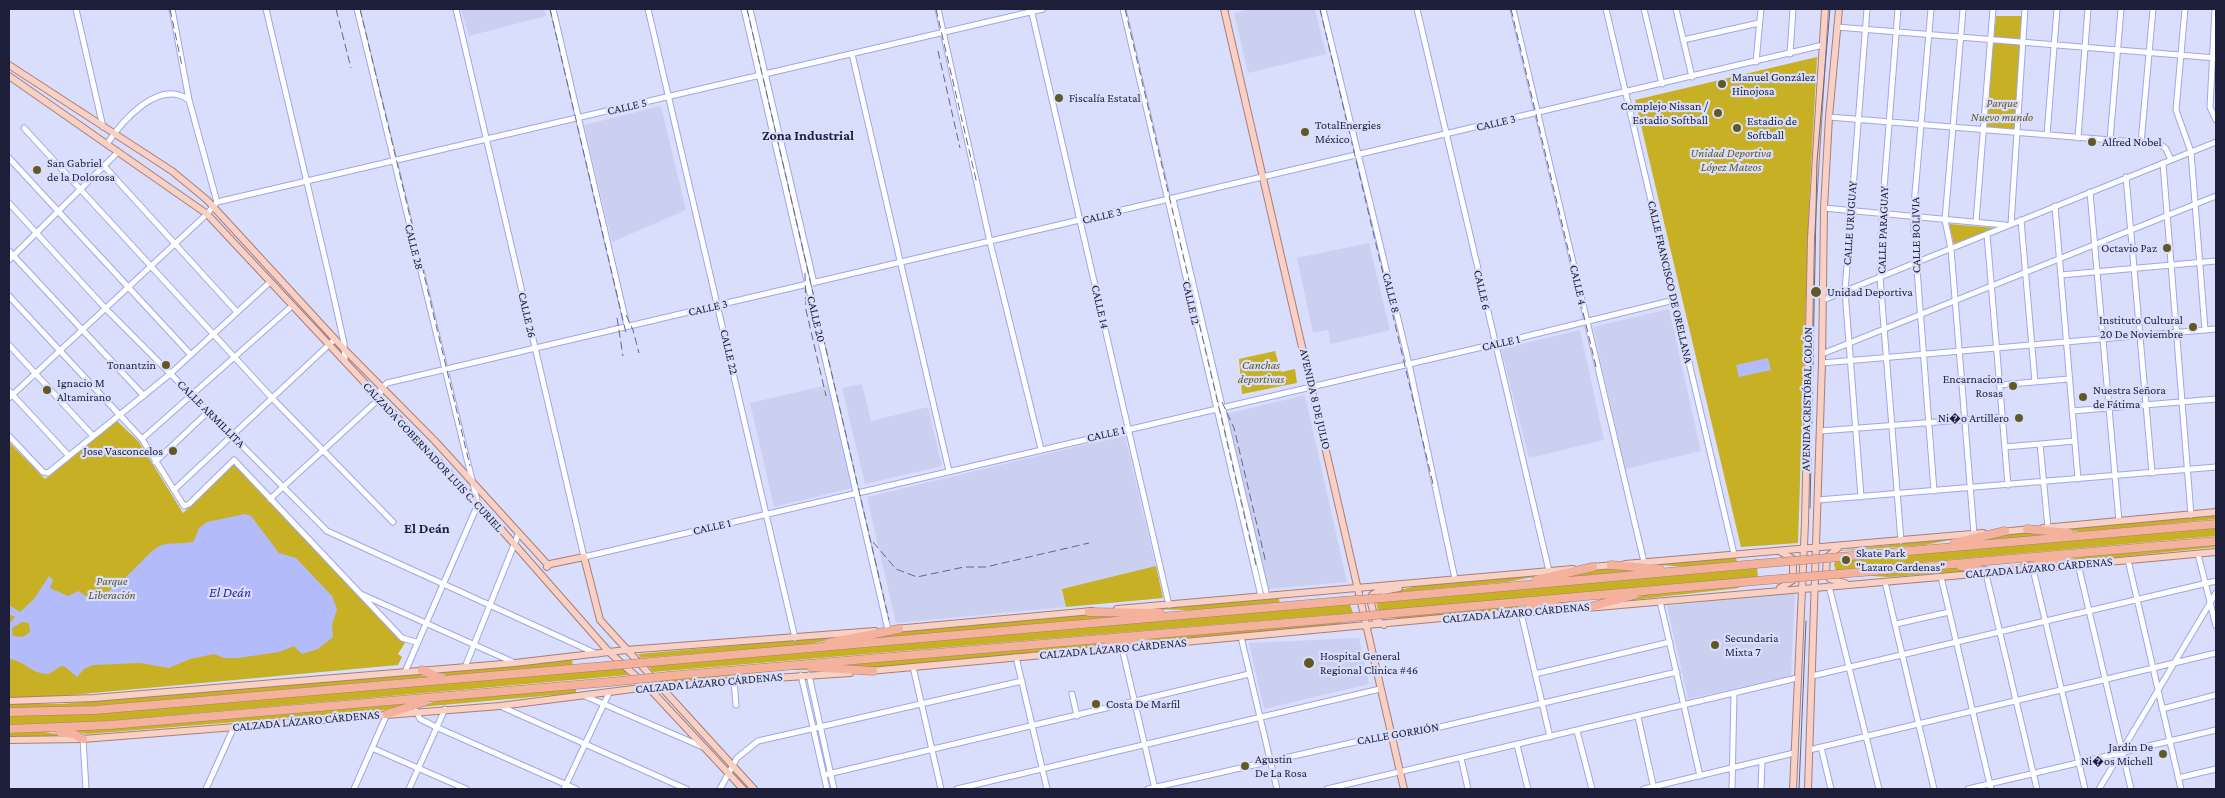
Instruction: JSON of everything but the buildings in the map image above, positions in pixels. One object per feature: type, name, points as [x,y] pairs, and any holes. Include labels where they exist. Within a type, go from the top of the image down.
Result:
[{"type":"highway","name":"CALZADA LÁZARO CÁRDENAS","points":[[9,712],[95,710],[2213,524]]},
{"type":"highway","points":[[2027,530],[2091,535]]},
{"type":"highway","points":[[1924,549],[2006,531]]},
{"type":"highway","name":"CALZADA LÁZARO CÁRDENAS","points":[[9,729],[110,725],[438,698],[776,666],[2215,541]]},
{"type":"highway","points":[[2006,572],[2097,551]]},
{"type":"highway","points":[[1952,564],[1995,573]]},
{"type":"highway","points":[[1611,565],[1685,570]]},
{"type":"highway","points":[[1508,586],[1593,567]]},
{"type":"highway","points":[[1590,607],[1655,590]]},
{"type":"highway","points":[[1493,605],[1578,608]]},
{"type":"highway","points":[[1090,612],[1197,614]]},
{"type":"highway","points":[[805,649],[899,629]]},
{"type":"highway","points":[[1092,650],[1169,633]]},
{"type":"highway","points":[[776,666],[873,671]]},
{"type":"highway","points":[[422,670],[444,680]]},
{"type":"highway","points":[[387,714],[438,698]]},
{"type":"highway","points":[[36,729],[74,734],[83,739]]},
{"type":"main road","name":"AVENIDA 8 DE JULIO","points":[[1224,9],[1404,789]]},
{"type":"main road","name":"AVENIDA CRISTÓBAL COLÓN","points":[[1792,789],[1805,523],[1808,326],[1825,9]]},
{"type":"main road","name":"AVENIDA CRISTÓBAL COLÓN","points":[[1808,789],[1822,363],[1824,208],[1838,9]]},
{"type":"main road","name":"CALZADA GOBERNADOR LUIS C. CURIEL","points":[[9,65],[172,171],[215,204],[344,349],[382,387],[548,565]]},
{"type":"main road","name":"CALZADA GOBERNADOR LUIS C. CURIEL","points":[[9,76],[206,214],[515,544],[609,652],[648,687],[743,789]]},
{"type":"main road","points":[[9,701],[68,700],[515,663],[626,650],[888,630],[2216,512]]},
{"type":"main road","points":[[1805,523],[1816,533]]},
{"type":"main road","points":[[1844,545],[1826,557],[1826,573],[1830,579],[1849,584]]},
{"type":"main road","points":[[1775,591],[1793,580],[1792,557],[1777,551]]},
{"type":"main road","name":"CALZADA LÁZARO CÁRDENAS","points":[[9,740],[83,739],[416,711],[500,706],[659,686],[873,671],[1366,627],[1474,615],[1521,613],[1849,584],[1941,578],[2216,552]]},
{"type":"main road","name":"CALLE 1","points":[[548,565],[584,557]]},
{"type":"main road","name":"CALLE 26","points":[[584,557],[600,620],[626,650]]},
{"type":"main road","points":[[542,574],[548,565]]},
{"type":"main road","points":[[1385,625],[1375,619],[1371,598],[1374,593],[1432,581]]},
{"type":"main road","points":[[1802,600],[1807,597],[1814,601]]},
{"type":"main road","points":[[626,650],[754,789]]},
{"type":"street","points":[[76,9],[103,127]]},
{"type":"street","points":[[69,456],[10,395],[151,266],[215,204],[189,100],[172,9]]},
{"type":"street","points":[[266,9],[307,182],[344,349],[345,362]]},
{"type":"street","name":"CALLE 28","points":[[357,9],[478,504]]},
{"type":"street","name":"CALLE 26","points":[[456,9],[584,557]]},
{"type":"street","points":[[552,9],[627,326]]},
{"type":"street","name":"CALLE 22","points":[[648,9],[795,638]]},
{"type":"street","name":"CALLE 20","points":[[744,9],[888,630]]},
{"type":"street","name":"CALLE 20","points":[[750,9],[814,283]]},
{"type":"street","points":[[938,9],[990,242],[1041,449]]},
{"type":"street","name":"CALLE 5","points":[[215,204],[1031,10],[1043,9]]},
{"type":"street","name":"CALLE 12","points":[[1123,9],[1216,408],[1264,596]]},
{"type":"street","name":"CALLE 8","points":[[1323,9],[1408,364],[1455,579]]},
{"type":"street","name":"CALLE 6","points":[[1417,9],[1549,571]]},
{"type":"street","name":"CALLE 4","points":[[1513,9],[1644,562]]},
{"type":"street","name":"CALLE FRANCISCO DE ORELLANA","points":[[1606,9],[1734,554]]},
{"type":"street","points":[[1644,9],[1662,84]]},
{"type":"street","points":[[1677,9],[1692,77]]},
{"type":"street","points":[[1756,62],[1761,9]]},
{"type":"street","points":[[1790,54],[1793,9]]},
{"type":"street","name":"CALLE URUGUAY","points":[[1861,497],[1845,291],[1867,9]]},
{"type":"street","name":"CALLE PARAGUAY","points":[[1898,9],[1882,214],[1880,277],[1901,541]]},
{"type":"street","name":"CALLE BOLIVIA","points":[[1932,9],[1913,217],[1915,263],[1934,491]]},
{"type":"street","points":[[1976,222],[1993,9]]},
{"type":"street","points":[[2009,225],[2025,9]]},
{"type":"street","points":[[2047,135],[2057,9]]},
{"type":"street","points":[[2078,138],[2088,9]]},
{"type":"street","points":[[2110,140],[2121,9]]},
{"type":"street","points":[[2141,143],[2153,9]]},
{"type":"street","points":[[2185,9],[2176,110],[2191,152],[2205,330]]},
{"type":"street","points":[[2215,9],[2210,107],[2216,120]]},
{"type":"street","name":"CALLE 14","points":[[1031,10],[1169,605]]},
{"type":"street","points":[[1963,10],[1945,220],[1951,249],[1956,300],[1974,534]]},
{"type":"street","points":[[1683,40],[1759,23]]},
{"type":"street","points":[[1837,27],[2214,58]]},
{"type":"street","name":"CALLE 3","points":[[382,387],[387,383],[535,347],[1080,221],[1823,45]]},
{"type":"street","points":[[852,54],[950,471]]},
{"type":"street","points":[[107,144],[133,114],[157,96],[175,93],[189,100]]},
{"type":"street","points":[[1829,117],[2141,143],[2163,146],[2171,160]]},
{"type":"street","points":[[24,128],[272,398],[393,522]]},
{"type":"street","points":[[1823,300],[2216,142]]},
{"type":"street","points":[[118,152],[105,167],[10,255],[144,396]]},
{"type":"street","points":[[9,158],[192,355]]},
{"type":"street","points":[[2164,163],[2166,216],[2191,515]]},
{"type":"street","points":[[105,167],[237,312]]},
{"type":"street","points":[[2126,178],[2152,473]]},
{"type":"street","points":[[2090,192],[2119,521]]},
{"type":"street","points":[[1822,354],[2216,196]]},
{"type":"street","name":"CALLE 12","points":[[1173,199],[1264,596]]},
{"type":"street","name":"CALLE ARMILLITA","points":[[9,203],[105,308],[170,374],[192,393],[327,531],[491,603],[598,654]]},
{"type":"street","points":[[2055,206],[2078,479]]},
{"type":"street","points":[[1824,208],[2009,225]]},
{"type":"street","points":[[2021,220],[2035,382]]},
{"type":"street","points":[[1987,234],[2008,485]]},
{"type":"street","points":[[2060,275],[2216,261]]},
{"type":"street","points":[[9,436],[46,474],[170,374],[270,282]]},
{"type":"street","points":[[9,296],[142,439],[155,462],[186,506],[234,460],[402,638],[416,642]]},
{"type":"street","name":"CALLE 1","points":[[584,557],[1129,428],[1495,344],[1674,300]]},
{"type":"street","points":[[142,439],[192,393],[200,390],[292,306]]},
{"type":"street","points":[[1822,363],[2216,329]]},
{"type":"street","points":[[174,490],[335,339]]},
{"type":"street","points":[[9,345],[93,436]]},
{"type":"street","points":[[1999,385],[2069,379]]},
{"type":"street","points":[[270,499],[379,399],[382,387]]},
{"type":"street","points":[[2072,411],[2216,399]]},
{"type":"street","points":[[155,462],[209,411]]},
{"type":"street","points":[[1820,432],[2002,417]]},
{"type":"street","points":[[2005,447],[2074,441]]},
{"type":"street","points":[[2040,444],[2048,528]]},
{"type":"street","points":[[1818,500],[2216,468]]},
{"type":"street","points":[[405,672],[416,642],[478,504]]},
{"type":"street","points":[[465,667],[518,535]]},
{"type":"street","points":[[2198,554],[2205,584],[2214,603]]},
{"type":"street","points":[[2128,560],[2181,789]]},
{"type":"street","points":[[2078,564],[2131,789]]},
{"type":"street","points":[[2033,569],[2085,789]]},
{"type":"street","points":[[1986,574],[2036,789]]},
{"type":"street","points":[[1941,578],[1991,787]]},
{"type":"street","points":[[1812,676],[2216,581]]},
{"type":"street","points":[[1885,582],[1934,789]]},
{"type":"street","points":[[1829,586],[1879,789]]},
{"type":"street","points":[[2216,593],[2214,603],[2216,626]]},
{"type":"street","points":[[360,594],[515,663]]},
{"type":"street","points":[[1660,601],[1700,776]]},
{"type":"street","points":[[2100,789],[2174,663],[2214,603]]},
{"type":"street","points":[[1896,624],[1949,612]]},
{"type":"street","points":[[1521,613],[1550,737]]},
{"type":"street","points":[[1241,637],[1277,789]]},
{"type":"street","points":[[1535,674],[1670,642]]},
{"type":"street","points":[[1122,648],[1145,745],[1153,789]]},
{"type":"street","points":[[1809,750],[2216,653]]},
{"type":"street","points":[[1016,657],[1047,789]]},
{"type":"street","points":[[913,667],[941,789]]},
{"type":"street","name":"CALLE GORRIÓN","points":[[1153,789],[1377,737],[1391,737],[1677,672]]},
{"type":"street","points":[[824,776],[1249,674]]},
{"type":"street","points":[[801,675],[827,789]]},
{"type":"street","points":[[809,675],[834,789]]},
{"type":"street","points":[[1327,789],[1685,706],[1797,678]]},
{"type":"street","points":[[734,680],[736,705]]},
{"type":"street","points":[[720,789],[732,764],[743,752],[758,741],[1022,681]]},
{"type":"street","points":[[957,789],[1380,689]]},
{"type":"street","points":[[565,787],[609,693]]},
{"type":"street","points":[[1732,789],[1734,693]]},
{"type":"street","points":[[1072,694],[1077,716]]},
{"type":"street","points":[[2162,709],[2216,695]]},
{"type":"street","points":[[585,696],[703,747]]},
{"type":"street","points":[[500,706],[686,789]]},
{"type":"street","points":[[409,789],[445,709]]},
{"type":"street","points":[[416,711],[420,719],[436,727],[565,787],[576,789]]},
{"type":"street","points":[[355,789],[387,714]]},
{"type":"street","points":[[1638,717],[1653,788]]},
{"type":"street","points":[[206,789],[234,727]]},
{"type":"street","points":[[1968,789],[1991,787],[2033,774],[2216,730]]},
{"type":"street","points":[[1578,731],[1592,789]]},
{"type":"street","points":[[83,739],[86,789]]},
{"type":"street","points":[[1517,745],[1528,789]]},
{"type":"street","points":[[1821,747],[1831,789]]},
{"type":"street","points":[[372,748],[466,789]]},
{"type":"street","points":[[1644,789],[1794,753]]},
{"type":"street","points":[[1461,758],[1468,789]]},
{"type":"street","points":[[1761,789],[1762,761]]},
{"type":"street","points":[[2178,778],[2216,769]]},
{"type":"shaded area","points":[[461,9],[544,9],[546,16],[469,36]]},
{"type":"shaded area","points":[[1250,9],[1315,9],[1326,54],[1248,73],[1234,13]]},
{"type":"shaded area","points":[[661,106],[686,210],[612,242],[584,125]]},
{"type":"shaded area","points":[[1369,243],[1390,330],[1331,344],[1328,330],[1313,333],[1297,258]]},
{"type":"shaded area","points":[[1669,309],[1701,451],[1625,469],[1593,327]]},
{"type":"shaded area","points":[[1580,330],[1604,440],[1529,458],[1501,349]]},
{"type":"shaded area","points":[[862,384],[871,421],[928,407],[942,466],[865,484],[842,388]]},
{"type":"shaded area","points":[[828,385],[852,488],[774,507],[750,403]]},
{"type":"shaded area","points":[[1305,395],[1347,582],[1268,589],[1226,414]]},
{"type":"shaded area","points":[[1125,435],[1163,598],[896,623],[867,497]]},
{"type":"shaded area","name":"Secundaria Mixta 7","points":[[1795,592],[1791,676],[1688,699],[1667,606]]},
{"type":"shaded area","name":"Hospital General Regional Clinica #46","points":[[1359,638],[1369,684],[1264,709],[1249,643]]},
{"type":"green space","points":[[1996,16],[2022,16],[2020,39],[1994,37]]},
{"type":"green space","name":"Parque Nuevo mundo","points":[[1993,42],[2020,44],[2014,130],[1987,128]]},
{"type":"green space","name":"Unidad Deportiva López Mateos","points":[[1817,57],[1809,206],[1798,543],[1741,547],[1635,100]]},
{"type":"green space","points":[[1949,224],[1996,228],[1954,245]]},
{"type":"green space","name":"Canchas deportivas","points":[[1275,351],[1281,372],[1295,369],[1297,383],[1242,394],[1239,359]]},
{"type":"green space","name":"Parque Liberación","points":[[117,421],[139,442],[183,513],[235,463],[405,643],[398,654],[402,657],[398,665],[49,697],[9,697],[9,442],[45,479]]},
{"type":"green space","points":[[2216,514],[2216,519],[2084,532],[2049,529]]},
{"type":"green space","points":[[2216,527],[2216,536],[1857,568],[1857,574],[1838,576],[1834,565],[1837,554],[1856,559]]},
{"type":"green space","points":[[2025,531],[2059,535],[1968,542]]},
{"type":"green space","points":[[1970,536],[1925,545],[1827,552]]},
{"type":"green space","points":[[2216,544],[2216,547],[2052,564],[2098,552]]},
{"type":"green space","points":[[1736,558],[1737,562],[1685,567],[1647,564]]},
{"type":"green space","points":[[1156,566],[1163,598],[1066,607],[1062,589]]},
{"type":"green space","points":[[1609,567],[1653,571],[1544,579]]},
{"type":"green space","points":[[1757,567],[1758,577],[1378,611],[1376,601]]},
{"type":"green space","points":[[1953,567],[1971,571],[1889,577],[1855,575]]},
{"type":"green space","points":[[1549,574],[1507,582],[1381,594],[1427,584]]},
{"type":"green space","points":[[1739,585],[1739,588],[1623,601],[1654,592]]},
{"type":"green space","points":[[1279,598],[1280,604],[1195,610],[1133,609]]},
{"type":"green space","points":[[1350,604],[1353,613],[653,672],[647,664]]},
{"type":"green space","points":[[1495,606],[1546,608],[1407,619],[1383,617]]},
{"type":"green space","points":[[1092,613],[1144,615],[840,642],[892,631]]},
{"type":"green space","points":[[1341,620],[1341,624],[1129,644],[1173,635]]},
{"type":"green space","points":[[854,635],[804,645],[641,658],[638,654]]},
{"type":"green space","points":[[1140,637],[1093,647],[872,669],[822,664]]},
{"type":"green space","points":[[572,660],[573,666],[448,676],[438,672]]},
{"type":"green space","points":[[622,667],[628,675],[63,725],[9,725],[9,715],[63,715]]},
{"type":"green space","points":[[785,668],[825,670],[786,670],[662,683],[659,679]]},
{"type":"green space","points":[[413,673],[428,677],[61,709],[9,708],[9,704],[61,704]]},
{"type":"green space","points":[[576,687],[576,693],[420,707],[438,700]]},
{"type":"green space","points":[[415,702],[385,710],[87,734],[73,730]]},
{"type":"green space","points":[[9,731],[38,731],[71,736],[9,736]]},
{"type":"water","points":[[1768,358],[1771,370],[1739,377],[1736,365]]},
{"type":"water","name":"El Deán","points":[[245,514],[251,516],[279,553],[296,558],[332,596],[337,609],[332,625],[333,637],[318,649],[302,654],[294,646],[279,652],[238,658],[224,658],[214,654],[190,659],[169,668],[140,663],[92,665],[84,669],[77,677],[64,666],[46,674],[9,659],[9,624],[15,617],[9,614],[9,605],[20,612],[34,599],[49,576],[53,580],[50,588],[68,596],[79,591],[88,597],[97,597],[106,593],[125,578],[156,548],[165,544],[194,541],[199,528],[207,522]],"holes":[[[22,622],[29,623],[30,632],[23,637],[13,636],[12,628]]]},
{"type":"tram line","points":[[1810,508],[1817,162],[1830,9]]},
{"type":"tram line","points":[[1799,789],[1806,621]]},
{"type":"railway","points":[[170,9],[182,66]]},
{"type":"railway","points":[[336,9],[351,68]]},
{"type":"railway","points":[[360,9],[470,466]]},
{"type":"railway","points":[[550,9],[626,333]]},
{"type":"railway","points":[[747,9],[889,620]]},
{"type":"railway","points":[[936,9],[977,184]]},
{"type":"railway","points":[[1125,9],[1256,565]]},
{"type":"railway","points":[[1320,9],[1434,488]]},
{"type":"railway","points":[[1511,9],[1597,371]]},
{"type":"railway","points":[[938,51],[960,148]]},
{"type":"railway","points":[[805,273],[806,310],[826,396]]},
{"type":"railway","points":[[626,315],[633,330],[639,353]]},
{"type":"railway","points":[[617,318],[623,356]]},
{"type":"railway","points":[[1222,402],[1234,428],[1266,563]]},
{"type":"railway","points":[[873,542],[896,569],[917,577],[964,567],[986,567],[1089,543]]},
{"type":"place","name":"Manuel González Hinojosa","points":[[1722,84]]},
{"type":"place","name":"Fiscalía Estatal","points":[[1059,98]]},
{"type":"place","name":"Complejo Nissan / Estadio Softball","points":[[1718,113]]},
{"type":"place","name":"Estadio de Softball","points":[[1737,128]]},
{"type":"place","name":"TotalEnergies México","points":[[1305,132]]},
{"type":"place","name":"Alfred Nobel","points":[[2092,142]]},
{"type":"place","name":"San Gabriel de la Dolorosa","points":[[37,170]]},
{"type":"place","name":"Octavio Paz","points":[[2167,248]]},
{"type":"place","name":"Unidad Deportiva","points":[[1816,292]]},
{"type":"place","name":"Instituto Cultural 20 De Noviembre","points":[[2193,327]]},
{"type":"place","name":"Tonantzin","points":[[166,365]]},
{"type":"place","name":"Encarnacion Rosas","points":[[2013,386]]},
{"type":"place","name":"Ignacio M Altamirano","points":[[47,390]]},
{"type":"place","name":"Nuestra Señora de Fátima","points":[[2083,397]]},
{"type":"place","name":"Ni�o Artillero","points":[[2019,418]]},
{"type":"place","name":"Jose Vasconcelos","points":[[173,451]]},
{"type":"place","name":"Skate Park \"Lazaro Cardenas\"","points":[[1846,560]]},
{"type":"place","name":"Secundaria Mixta 7","points":[[1715,645]]},
{"type":"place","name":"Hospital General Regional Clinica #46","points":[[1309,663]]},
{"type":"place","name":"Costa De Marfil","points":[[1096,704]]},
{"type":"place","name":"Jardin De Ni�os Michell","points":[[2163,754]]},
{"type":"place","name":"Agustin De La Rosa","points":[[1245,766]]},
{"type":"district","name":"Zona Industrial","points":[[808,136]]},
{"type":"district","name":"El Deán","points":[[427,529]]}]
